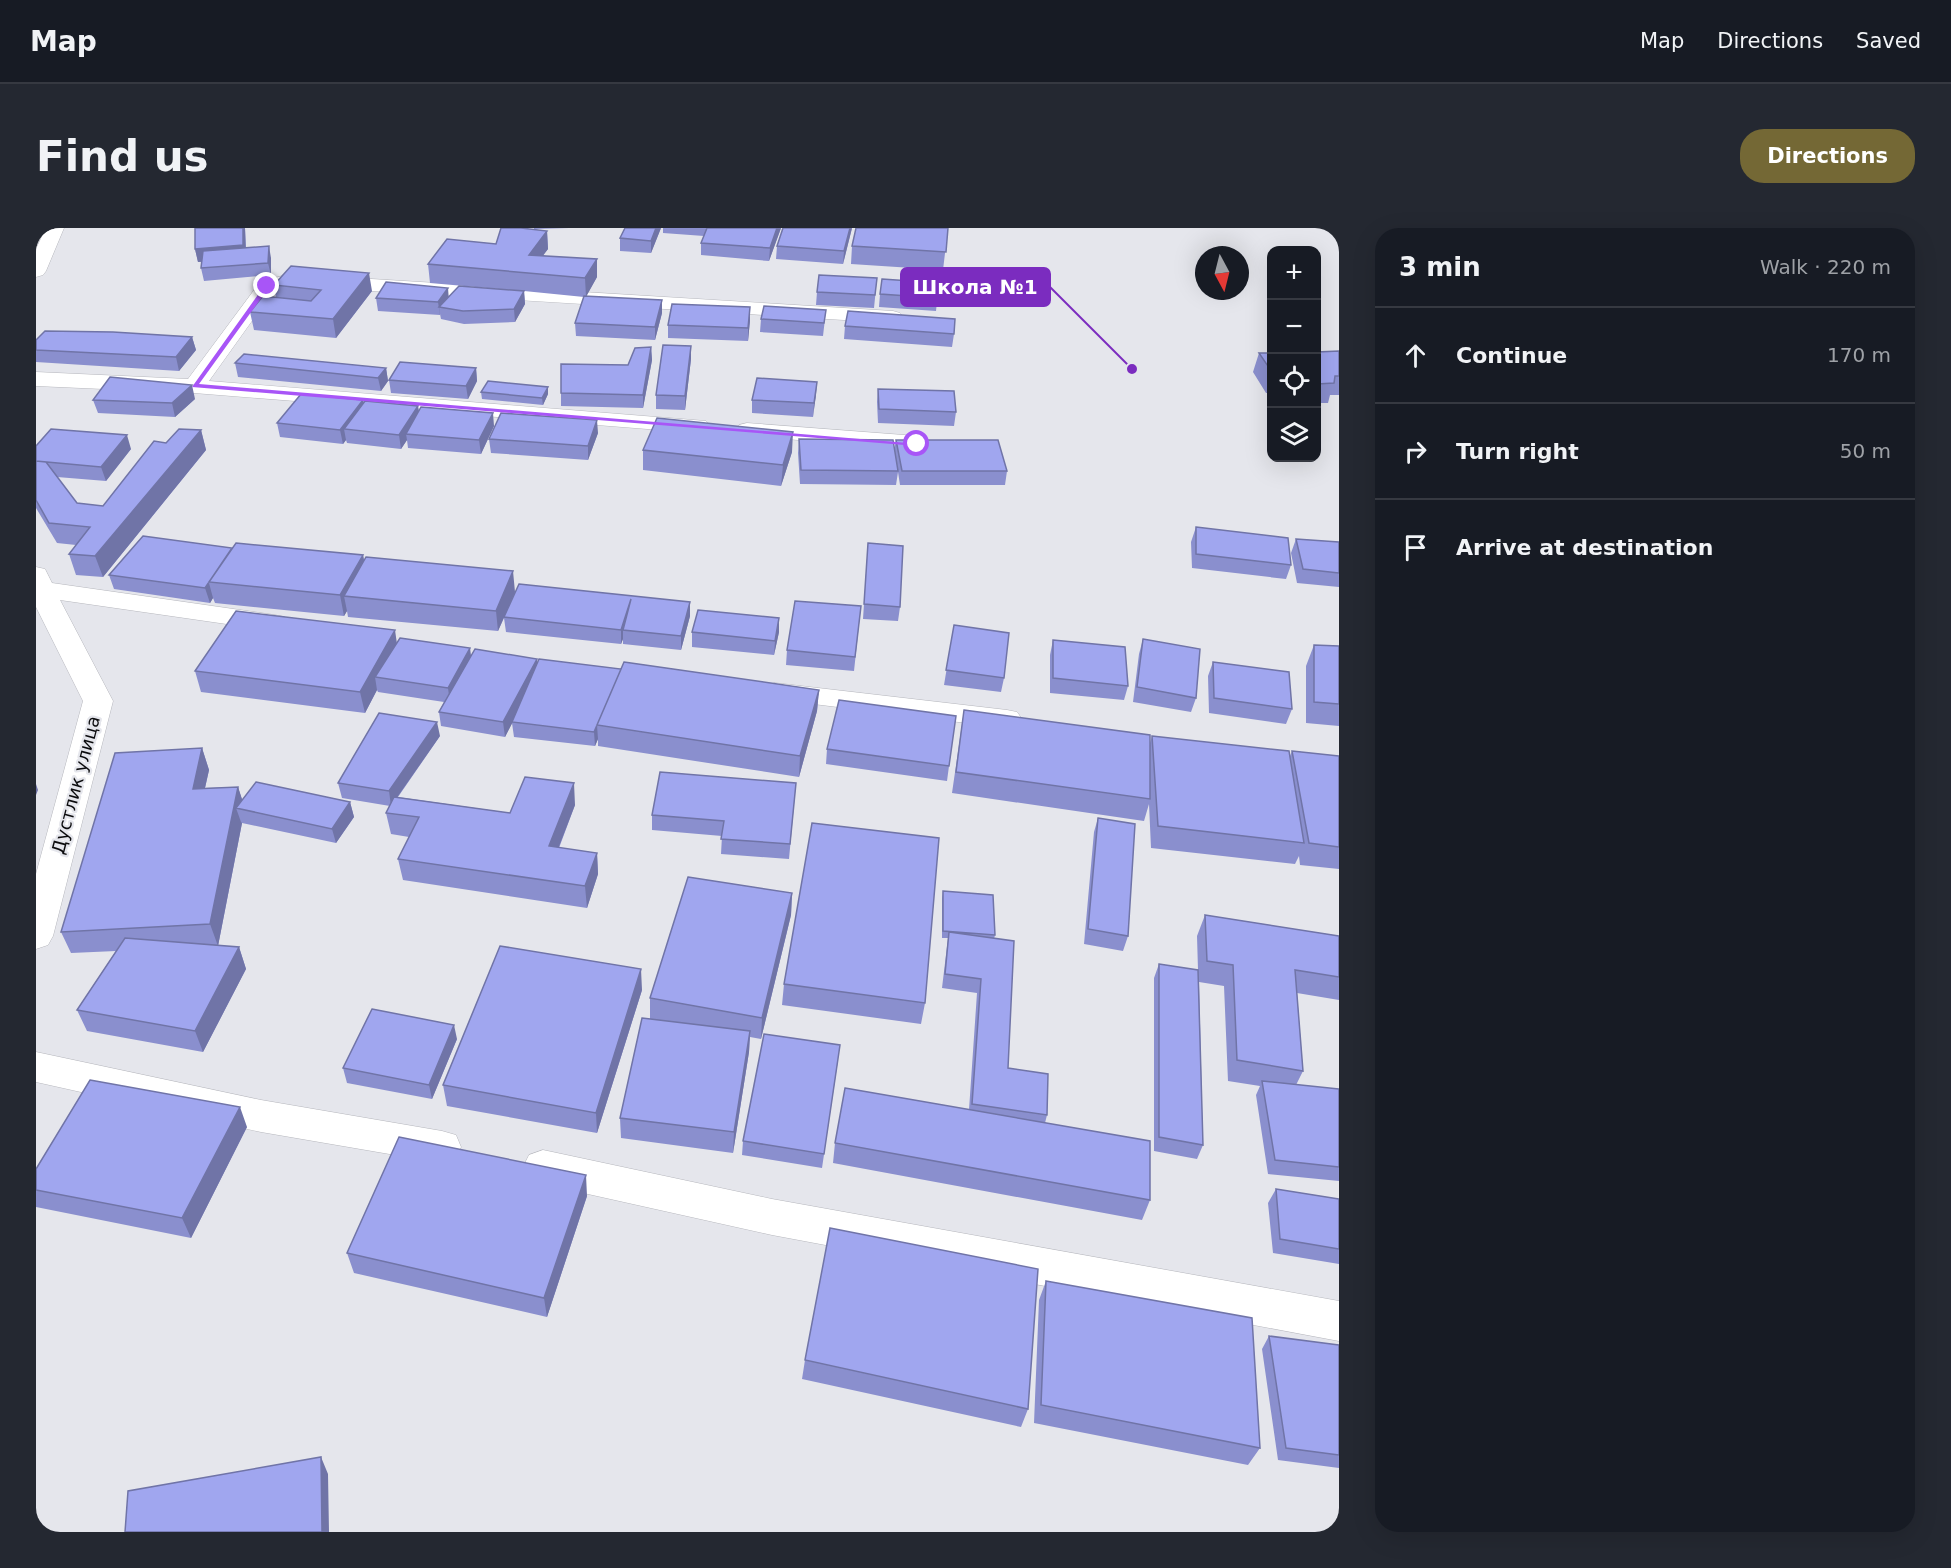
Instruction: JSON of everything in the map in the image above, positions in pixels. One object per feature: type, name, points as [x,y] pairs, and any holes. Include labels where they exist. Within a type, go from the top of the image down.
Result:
[{"type":"street","points":[[36,271],[55,228]]},
{"type":"street","points":[[194,386],[267,286],[290,280],[908,318]]},
{"type":"street","points":[[36,379],[194,386],[917,444]]},
{"type":"street","points":[[38,585],[301,627]]},
{"type":"street","name":"Дустлик улица","points":[[36,936],[98,701],[38,585]]},
{"type":"street","points":[[749,688],[1032,722]]},
{"type":"street","points":[[36,1067],[261,1116],[493,1156],[783,1219],[1339,1322]]},
{"type":"building","points":[[195,228],[243,228],[243,245],[195,249]]},
{"type":"building","points":[[501,228],[547,231],[529,255],[597,259],[585,278],[428,264],[447,239],[496,244]]},
{"type":"building","points":[[625,228],[656,228],[651,241],[620,238]]},
{"type":"building","points":[[707,228],[777,228],[770,248],[701,243]]},
{"type":"building","points":[[783,228],[850,228],[844,251],[777,246]]},
{"type":"building","points":[[856,228],[948,228],[946,252],[852,246]]},
{"type":"building","points":[[269,246],[268,263],[201,268],[203,251]]},
{"type":"building","points":[[291,266],[369,273],[333,319],[250,312],[263,296],[311,301],[321,290],[274,285]]},
{"type":"building","points":[[819,275],[877,278],[875,295],[817,292]]},
{"type":"building","points":[[882,279],[939,283],[937,298],[880,294]]},
{"type":"building","points":[[386,282],[448,288],[438,302],[376,298]]},
{"type":"building","points":[[459,286],[524,291],[514,309],[463,311],[439,307]]},
{"type":"building","points":[[584,296],[662,300],[655,327],[575,323]]},
{"type":"building","points":[[672,304],[750,307],[748,328],[668,325]]},
{"type":"building","points":[[764,306],[826,310],[824,323],[761,319]]},
{"type":"building","points":[[848,311],[955,319],[954,334],[845,326]]},
{"type":"building","points":[[45,331],[192,337],[176,357],[36,350],[36,340]]},
{"type":"building","points":[[663,345],[691,346],[685,396],[656,395]]},
{"type":"building","points":[[651,347],[643,395],[561,393],[561,364],[628,365],[635,348]]},
{"type":"building","points":[[1339,351],[1339,376],[1335,376],[1334,383],[1321,384],[1321,352]]},
{"type":"building","points":[[1259,353],[1267,353],[1267,365]]},
{"type":"building","points":[[244,354],[386,368],[378,378],[235,363]]},
{"type":"building","points":[[400,362],[476,368],[466,386],[389,380]]},
{"type":"building","points":[[110,377],[192,385],[172,403],[93,400]]},
{"type":"building","points":[[757,378],[817,382],[814,403],[752,400]]},
{"type":"building","points":[[488,381],[548,387],[542,398],[481,392]]},
{"type":"building","points":[[878,389],[954,391],[956,412],[879,409]]},
{"type":"building","points":[[301,394],[363,400],[340,430],[277,423]]},
{"type":"building","points":[[365,401],[418,406],[399,435],[344,429]]},
{"type":"building","points":[[421,407],[493,413],[479,440],[406,434]]},
{"type":"building","points":[[501,413],[597,420],[588,446],[489,439]]},
{"type":"building","points":[[657,418],[793,432],[783,465],[643,450]]},
{"type":"building","points":[[51,429],[127,435],[101,467],[36,461],[36,446]]},
{"type":"building","points":[[179,429],[201,430],[95,556],[69,554],[90,527],[49,523],[36,500],[36,461],[46,462],[77,503],[103,506],[154,441],[166,443]]},
{"type":"building","points":[[799,439],[893,440],[898,471],[801,470]]},
{"type":"building","points":[[896,440],[998,440],[1007,471],[902,471]]},
{"type":"building","points":[[1196,527],[1288,538],[1291,565],[1196,554]]},
{"type":"building","points":[[143,536],[232,548],[205,588],[109,575]]},
{"type":"building","points":[[1296,539],[1339,542],[1339,573],[1303,569]]},
{"type":"building","points":[[236,543],[363,555],[340,595],[209,582]]},
{"type":"building","points":[[868,543],[903,546],[900,607],[864,604]]},
{"type":"building","points":[[366,557],[513,571],[496,611],[344,596]]},
{"type":"building","points":[[519,584],[690,602],[681,636],[623,630],[631,599],[621,630],[504,617]]},
{"type":"building","points":[[795,601],[861,606],[855,657],[787,650]]},
{"type":"building","points":[[698,610],[779,618],[775,641],[692,632]]},
{"type":"building","points":[[236,611],[395,630],[360,692],[195,671]]},
{"type":"building","points":[[954,625],[1009,633],[1004,678],[946,670]]},
{"type":"building","points":[[400,638],[470,648],[448,688],[375,677]]},
{"type":"building","points":[[1143,639],[1200,649],[1196,698],[1137,687]]},
{"type":"building","points":[[1053,640],[1125,647],[1128,686],[1053,678]]},
{"type":"building","points":[[1314,645],[1339,646],[1339,704],[1314,702]]},
{"type":"building","points":[[475,649],[537,659],[503,722],[439,712]]},
{"type":"building","points":[[539,659],[621,669],[594,732],[512,722]]},
{"type":"building","points":[[624,662],[819,690],[800,756],[597,725]]},
{"type":"building","points":[[1213,662],[1289,672],[1292,709],[1214,698]]},
{"type":"building","points":[[839,700],[956,716],[949,766],[827,749]]},
{"type":"building","points":[[964,710],[1150,735],[1150,799],[956,772]]},
{"type":"building","points":[[379,713],[437,722],[389,791],[338,783]]},
{"type":"building","points":[[1152,736],[1289,751],[1304,843],[1158,826]]},
{"type":"building","points":[[202,748],[193,789],[238,787],[210,924],[61,932],[115,753]]},
{"type":"building","points":[[1292,751],[1339,756],[1339,847],[1309,843]]},
{"type":"building","points":[[660,772],[796,783],[790,844],[721,839],[724,821],[652,815]]},
{"type":"building","points":[[525,777],[574,783],[549,846],[597,853],[585,886],[398,859],[419,817],[386,813],[394,797],[510,813]]},
{"type":"building","points":[[256,782],[350,802],[332,829],[236,808]]},
{"type":"building","points":[[1098,818],[1135,824],[1128,936],[1088,929]]},
{"type":"building","points":[[812,823],[939,838],[925,1003],[784,984]]},
{"type":"building","points":[[688,877],[792,893],[762,1018],[650,998]]},
{"type":"building","points":[[943,891],[993,895],[995,935],[943,931]]},
{"type":"building","points":[[1205,915],[1339,936],[1339,977],[1295,970],[1303,1071],[1237,1060],[1233,965],[1207,961]]},
{"type":"building","points":[[949,932],[1014,941],[1008,1068],[1048,1074],[1047,1115],[972,1104],[981,979],[945,974]]},
{"type":"building","points":[[125,938],[239,947],[195,1031],[77,1010]]},
{"type":"building","points":[[500,946],[641,969],[596,1113],[443,1085]]},
{"type":"building","points":[[1159,964],[1198,970],[1203,1145],[1159,1137]]},
{"type":"building","points":[[372,1009],[454,1025],[429,1085],[343,1068]]},
{"type":"building","points":[[642,1018],[750,1031],[734,1132],[620,1118]]},
{"type":"building","points":[[764,1034],[840,1045],[824,1154],[743,1141]]},
{"type":"building","points":[[90,1080],[240,1107],[182,1218],[36,1190],[36,1169]]},
{"type":"building","points":[[1262,1081],[1339,1089],[1339,1167],[1275,1160]]},
{"type":"building","points":[[845,1088],[1150,1141],[1150,1200],[835,1143]]},
{"type":"building","points":[[399,1137],[586,1175],[544,1298],[347,1253]]},
{"type":"building","points":[[1276,1189],[1339,1199],[1339,1249],[1280,1239]]},
{"type":"building","points":[[830,1228],[1038,1269],[1028,1409],[805,1360]]},
{"type":"building","points":[[1046,1281],[1252,1318],[1260,1448],[1041,1405]]},
{"type":"building","points":[[1269,1336],[1339,1345],[1339,1455],[1286,1448]]},
{"type":"building","points":[[321,1457],[322,1532],[125,1532],[128,1491]]},
{"type":"place","name":"Школа №1","points":[[1132,369]]},
{"type":"route","points":[[267,286],[194,386],[917,444]]}]
